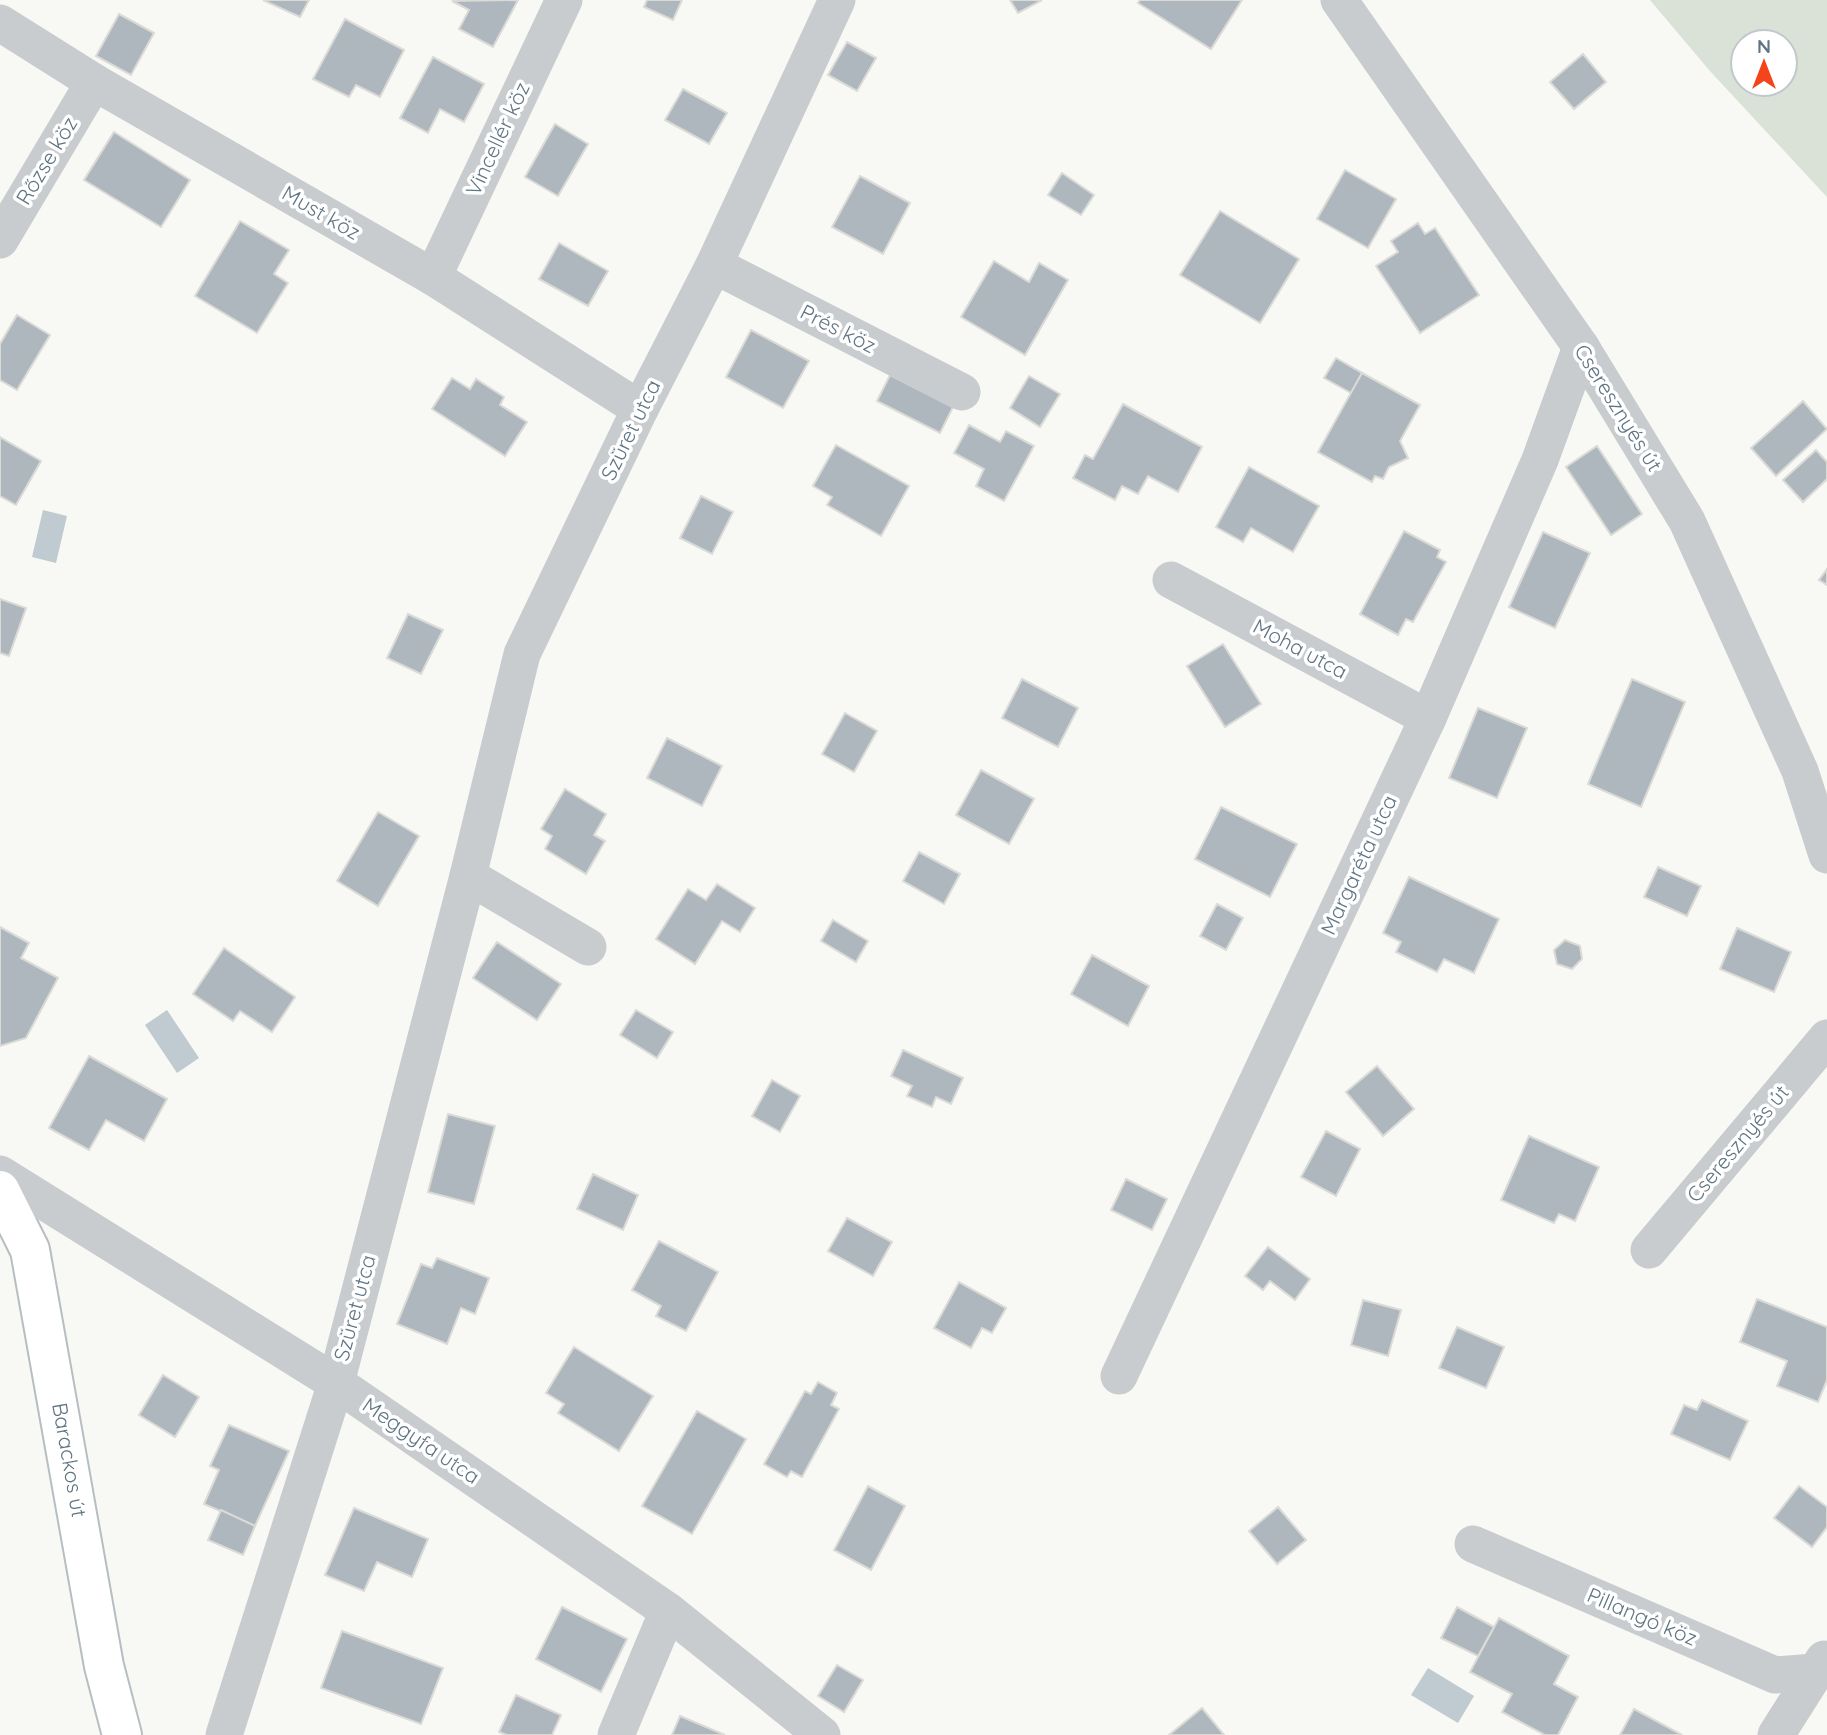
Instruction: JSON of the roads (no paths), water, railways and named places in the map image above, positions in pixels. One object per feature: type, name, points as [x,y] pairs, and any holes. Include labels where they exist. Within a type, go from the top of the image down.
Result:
[{"type":"street","name":"Vincellér köz","points":[[433,278],[564,0]]},
{"type":"street","name":"Szüret utca","points":[[224,1735],[336,1383],[468,876],[522,654],[640,409],[714,265],[837,0]]},
{"type":"street","name":"Cseresznyés út","points":[[1339,0],[1581,348],[1687,521],[1800,771],[1827,855]]},
{"type":"street","name":"Must köz","points":[[0,23],[94,82],[433,278],[640,409]]},
{"type":"street","name":"Rőzse köz","points":[[0,240],[94,82]]},
{"type":"street","name":"Prés köz","points":[[714,265],[962,392]]},
{"type":"street","name":"Margaréta utca","points":[[1119,1376],[1428,718],[1540,460],[1581,348]]},
{"type":"street","name":"Moha utca","points":[[1171,580],[1428,718]]},
{"type":"street","points":[[468,876],[588,947]]},
{"type":"street","name":"Cseresznyés út","points":[[1649,1250],[1827,1038]]},
{"type":"street","name":"Meggyfa utca","points":[[0,1174],[336,1383],[668,1611],[822,1735]]},
{"type":"street","name":"Barackos út","points":[[0,1190],[30,1250],[104,1665],[122,1735]]},
{"type":"street","name":"Pillangó köz","points":[[1472,1544],[1775,1675],[1821,1663]]},
{"type":"street","points":[[616,1735],[668,1611]]},
{"type":"street","points":[[1776,1735],[1821,1663]]}]
